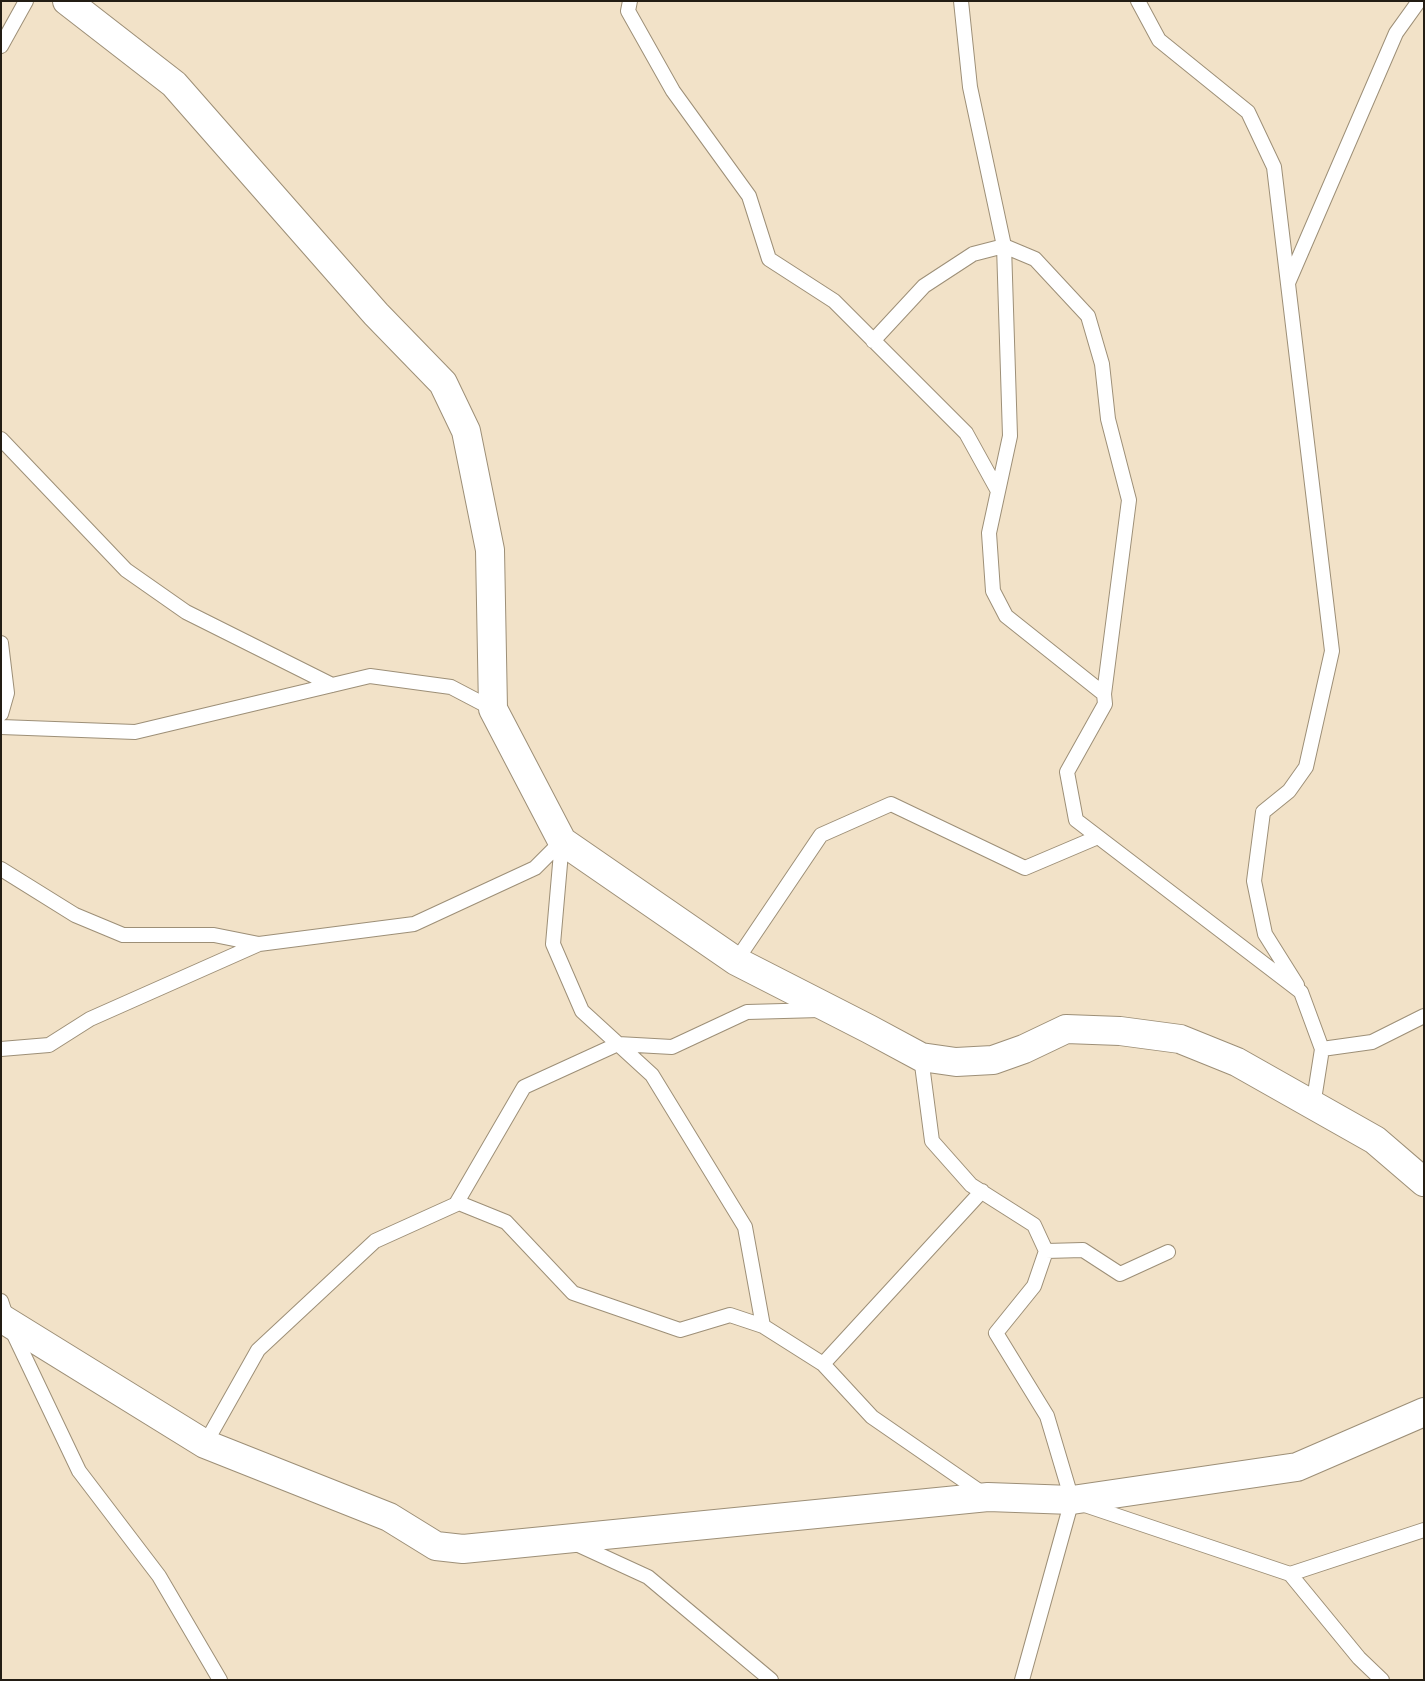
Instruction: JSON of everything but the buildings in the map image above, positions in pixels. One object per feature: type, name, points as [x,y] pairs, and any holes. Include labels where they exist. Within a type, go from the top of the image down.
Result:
[{"type":"street","points":[[67,1],[174,84],[376,314],[443,383],[466,431],[490,550],[494,709],[562,841],[736,961],[832,1009],[921,1057],[956,1062],[993,1060],[1024,1049],[1066,1029],[1129,1032],[1180,1039],[1237,1062],[1375,1140],[1424,1182]]},
{"type":"street","points":[[4,1314],[205,1444],[389,1517],[436,1546],[462,1548],[988,1497],[1072,1500],[1297,1467],[1424,1412]]},
{"type":"lane","points":[[1,46],[26,1]]},
{"type":"lane","points":[[630,1],[628,11],[673,91],[749,196],[769,259],[834,301],[966,433],[998,491]]},
{"type":"lane","points":[[961,1],[970,87],[1004,246],[1010,436],[989,534],[993,591],[1006,616],[1104,694]]},
{"type":"lane","points":[[1138,1],[1158,40],[1248,112],[1274,167],[1332,651],[1306,767],[1289,791],[1263,812],[1254,881],[1265,934],[1301,992],[1322,1049],[1314,1106]]},
{"type":"lane","points":[[1288,284],[1396,34],[1419,1]]},
{"type":"lane","points":[[873,342],[924,286],[973,254],[1004,246],[1036,259],[1088,316],[1102,364],[1108,419],[1129,500],[1104,694],[1105,704],[1067,772],[1076,820],[1301,992]]},
{"type":"lane","points":[[1,439],[126,570],[186,612],[332,685]]},
{"type":"lane","points":[[1,714],[7,693],[2,650]]},
{"type":"lane","points":[[1,727],[135,732],[370,676],[451,687],[494,709]]},
{"type":"lane","points":[[736,961],[821,835],[891,804],[1025,868],[1098,837]]},
{"type":"lane","points":[[1,1049],[49,1046],[90,1019],[259,944],[414,924],[535,868],[562,841]]},
{"type":"lane","points":[[562,841],[553,944],[582,1011],[652,1075],[745,1227],[763,1326]]},
{"type":"lane","points":[[1,869],[75,915],[123,935],[214,935],[259,944]]},
{"type":"lane","points":[[456,1204],[524,1087],[618,1044],[672,1047],[747,1012],[832,1009]]},
{"type":"lane","points":[[1322,1049],[1372,1042],[1424,1016]]},
{"type":"lane","points":[[921,1057],[932,1141],[971,1184],[1034,1225],[1046,1251],[1034,1286],[996,1333],[1046,1416],[1072,1500],[1022,1680]]},
{"type":"lane","points":[[822,1364],[982,1191]]},
{"type":"lane","points":[[205,1444],[258,1350],[375,1241],[459,1203],[506,1222],[573,1293],[680,1330],[730,1315],[763,1326],[822,1364],[872,1417],[988,1497]]},
{"type":"lane","points":[[1046,1251],[1083,1250],[1120,1274],[1168,1252]]},
{"type":"lane","points":[[4,1314],[79,1471],[160,1576],[220,1680]]},
{"type":"lane","points":[[1072,1500],[1290,1574],[1359,1658],[1382,1680]]},
{"type":"lane","points":[[1290,1574],[1424,1530]]},
{"type":"lane","points":[[564,1538],[648,1577],[771,1680]]}]
